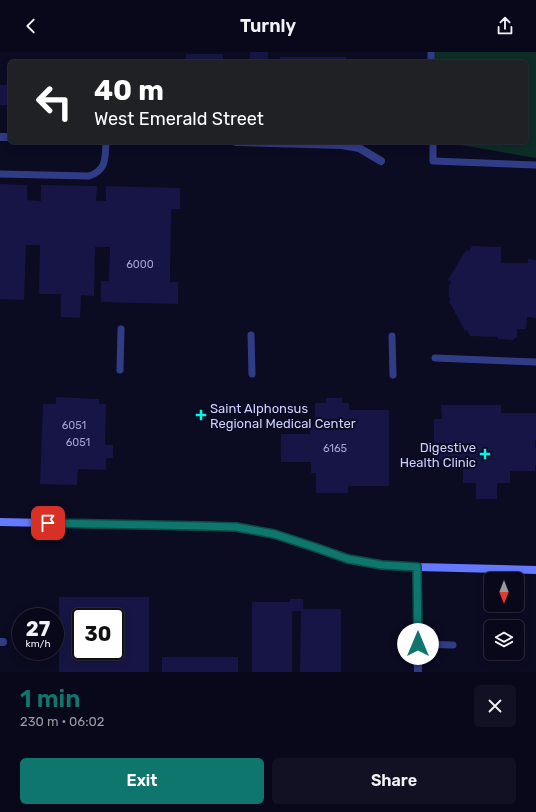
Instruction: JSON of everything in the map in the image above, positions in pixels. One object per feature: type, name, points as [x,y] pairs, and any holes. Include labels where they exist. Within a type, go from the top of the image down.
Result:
[{"type":"main road","points":[[0,522],[236,527],[274,534],[348,559],[382,565],[536,570]]},
{"type":"street","points":[[307,144],[342,145],[359,148],[382,161]]},
{"type":"street","points":[[417,567],[418,672]]},
{"type":"lane","points":[[0,174],[89,176],[97,174],[104,166],[106,144]]},
{"type":"lane","points":[[433,144],[433,161],[536,165]]},
{"type":"lane","points":[[120,370],[121,329]]},
{"type":"lane","points":[[251,335],[252,374]]},
{"type":"lane","points":[[392,336],[393,375]]},
{"type":"lane","points":[[435,358],[536,362]]},
{"type":"lane","points":[[418,644],[453,645]]},
{"type":"green space","points":[[428,52],[536,52],[536,158],[455,144],[528,144],[528,60],[429,60]]},
{"type":"building","points":[[250,52],[268,52],[268,60],[250,60]]},
{"type":"building","points":[[186,54],[223,54],[223,60],[186,60]]},
{"type":"building","points":[[280,57],[346,57],[346,60],[280,60]]},
{"type":"building","points":[[0,85],[8,85],[8,105],[0,105]]},
{"type":"building","points":[[0,184],[27,185],[27,200],[41,201],[41,185],[97,186],[96,201],[106,201],[106,186],[180,188],[180,209],[171,209],[170,282],[178,282],[178,304],[101,302],[101,281],[109,281],[110,247],[95,247],[94,296],[81,295],[80,318],[61,317],[61,294],[39,294],[40,245],[26,245],[24,300],[0,299]]},
{"type":"building","points":[[472,246],[501,247],[501,263],[528,263],[528,259],[536,260],[536,318],[527,317],[526,329],[517,329],[517,337],[513,340],[498,339],[498,337],[470,336],[467,330],[465,331],[449,301],[451,300],[449,296],[449,286],[451,282],[448,280],[466,250],[469,251]]},
{"type":"building","points":[[56,397],[99,399],[99,404],[106,404],[105,445],[113,445],[113,458],[106,458],[106,470],[78,469],[77,485],[40,484],[43,404],[56,404]]},
{"type":"building","points":[[326,398],[342,398],[342,403],[349,403],[349,410],[389,410],[389,486],[348,486],[348,493],[316,493],[316,473],[311,473],[311,462],[281,462],[281,434],[310,434],[310,424],[315,424],[315,403],[326,403]]},
{"type":"building","name":"Digestive Health Clinic","points":[[441,405],[501,405],[501,413],[536,413],[535,471],[510,471],[510,483],[497,483],[497,499],[476,499],[476,483],[463,483],[463,469],[448,469],[448,459],[434,459],[434,419],[442,419]]},
{"type":"building","points":[[59,597],[149,597],[149,672],[59,672],[59,660],[64,660],[64,608],[59,608]]},
{"type":"building","points":[[290,599],[303,599],[303,609],[341,609],[341,672],[300,672],[301,611],[292,611],[292,672],[252,672],[252,602],[290,602]]},
{"type":"building","points":[[162,657],[238,657],[238,672],[162,672]]},
{"type":"place","name":"Saint Alphonsus Regional Medical Center","points":[[201,415]]},
{"type":"place","name":"Digestive Health Clinic","points":[[485,454]]},
{"type":"route","points":[[48,523],[236,527],[274,534],[348,559],[382,565],[417,567],[418,644]]}]
